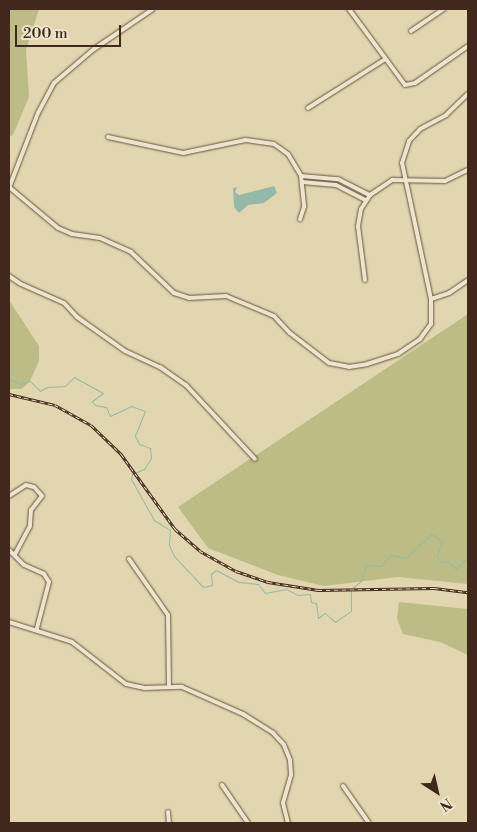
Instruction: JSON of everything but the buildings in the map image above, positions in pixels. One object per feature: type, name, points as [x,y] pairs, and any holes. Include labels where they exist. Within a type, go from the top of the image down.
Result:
[{"type":"street","points":[[154,9],[94,49],[54,83],[38,113],[9,188],[58,228],[72,234],[100,238],[131,252],[174,293],[189,298],[226,296],[274,316],[290,333],[329,363],[349,367],[386,360],[420,339],[431,324],[430,299],[402,178],[402,163],[409,141],[420,129],[446,115],[468,94]]},
{"type":"street","points":[[349,9],[400,83],[410,85],[468,46]]},
{"type":"street","points":[[411,31],[444,9]]},
{"type":"street","points":[[308,108],[384,60]]},
{"type":"street","points":[[108,137],[183,153],[246,140],[265,141],[288,154],[300,176],[304,207],[300,219]]},
{"type":"street","points":[[365,280],[358,226],[366,200],[370,195],[382,184],[402,178],[445,180],[468,170]]},
{"type":"street","points":[[300,176],[338,179],[370,195]]},
{"type":"street","points":[[302,182],[336,185],[366,200]]},
{"type":"street","points":[[9,276],[21,284],[64,303],[125,350],[160,366],[186,385],[255,459]]},
{"type":"street","points":[[430,299],[449,293],[468,280]]},
{"type":"street","points":[[408,347],[411,352]]},
{"type":"street","points":[[9,496],[26,485],[34,488],[42,496],[31,510],[30,526],[15,554]]},
{"type":"street","points":[[9,550],[24,565],[44,574],[48,582],[37,628]]},
{"type":"street","points":[[129,559],[168,614],[169,685]]},
{"type":"street","points":[[9,622],[37,628],[87,651],[126,684],[145,688],[169,685],[182,686],[243,714],[280,739],[291,767],[283,803],[288,823]]},
{"type":"street","points":[[222,785],[248,823]]},
{"type":"street","points":[[343,786],[369,823]]},
{"type":"street","points":[[168,812],[170,823]]},
{"type":"green space","points":[[9,9],[39,9],[26,50],[29,97],[13,135],[9,137]]},
{"type":"green space","points":[[9,300],[39,346],[39,361],[30,381],[22,389],[9,389]]},
{"type":"green space","points":[[468,314],[468,584],[398,577],[324,586],[278,575],[208,548],[178,507]]},
{"type":"green space","points":[[399,602],[468,609],[468,655],[440,642],[403,634],[397,619]]},
{"type":"shaded area","points":[[274,186],[277,193],[264,203],[248,205],[239,213],[234,207],[233,188],[237,187],[235,192],[239,195]]},
{"type":"waterway","points":[[9,379],[20,384],[30,381],[40,391],[47,387],[65,386],[74,377],[103,393],[92,401],[95,405],[106,407],[110,416],[131,406],[145,411],[135,436],[139,444],[150,448],[151,458],[144,469],[132,474],[131,479],[154,520],[170,530],[169,545],[174,556],[203,587],[212,585],[211,574],[216,570],[239,582],[258,584],[265,593],[286,589],[298,595],[310,594],[311,602],[316,603],[318,618],[325,613],[335,622],[351,611],[351,589],[361,581],[366,565],[381,566],[390,555],[405,558],[432,534],[442,541],[437,557],[441,562],[448,561],[456,569],[468,557]]},
{"type":"railway","points":[[9,394],[55,405],[91,425],[121,454],[175,529],[200,551],[236,571],[268,582],[318,590],[434,588],[468,592]]}]
